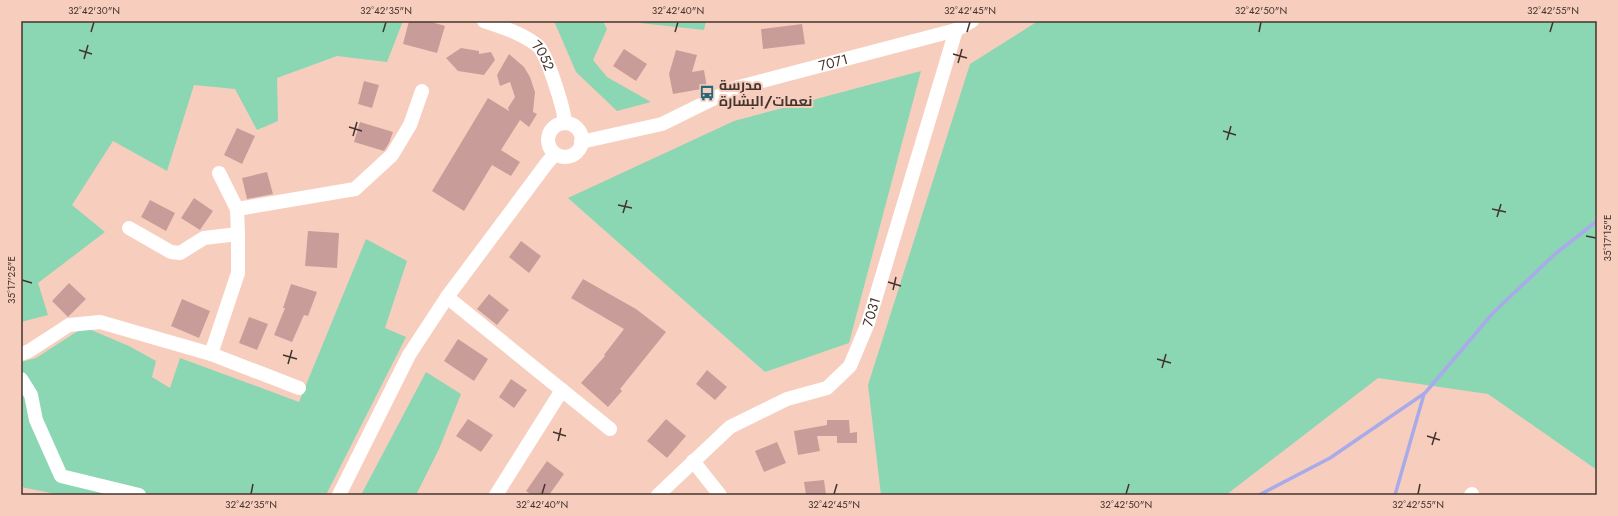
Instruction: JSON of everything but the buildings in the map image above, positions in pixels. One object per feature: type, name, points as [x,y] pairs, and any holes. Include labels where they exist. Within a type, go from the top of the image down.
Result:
[{"type":"street","name":"7052","points":[[484,21],[512,30],[539,46],[548,66],[564,113],[565,123]]},
{"type":"street","name":"7071","points":[[582,142],[662,124],[735,88],[956,30],[972,21]]},
{"type":"street","name":"7031","points":[[658,495],[730,427],[787,399],[827,388],[850,366],[868,323],[956,30]]},
{"type":"street","points":[[237,209],[356,189],[392,155],[410,125],[422,91]]},
{"type":"street","points":[[565,123],[574,126],[578,130],[582,142],[577,152],[572,155],[560,157],[555,154],[549,146],[548,136],[554,127],[565,123]]},
{"type":"street","points":[[338,495],[408,355],[447,297],[546,163],[555,154]]},
{"type":"street","points":[[211,354],[238,273],[237,209],[219,173]]},
{"type":"street","points":[[129,228],[171,252],[180,253],[204,238],[238,234]]},
{"type":"street","points":[[447,297],[610,429]]},
{"type":"street","points":[[21,354],[69,325],[100,322],[211,354],[299,388]]},
{"type":"street","points":[[21,379],[31,395],[36,420],[61,476],[139,495]]},
{"type":"street","points":[[496,495],[562,390]]},
{"type":"street","points":[[693,461],[720,495]]},
{"type":"green space","points":[[21,21],[403,21],[387,62],[337,56],[277,78],[278,121],[257,130],[235,89],[194,85],[167,171],[113,141],[72,205],[105,232],[38,283],[48,315],[21,322]]},
{"type":"green space","points":[[554,21],[603,21],[607,29],[593,60],[607,77],[651,102],[617,111],[576,72]]},
{"type":"green space","points":[[641,21],[706,21],[704,30],[640,23]]},
{"type":"green space","points":[[1038,21],[1597,21],[1597,470],[1488,394],[1378,378],[1226,495],[881,495],[868,385],[970,64]]},
{"type":"green space","points":[[921,71],[849,343],[765,372],[568,198],[734,121]]},
{"type":"green space","points":[[366,239],[407,261],[385,328],[406,337],[326,495],[61,495],[21,487],[21,362],[36,358],[84,327],[129,346],[156,361],[152,377],[170,388],[180,358],[299,402]]},
{"type":"green space","points":[[426,372],[461,394],[439,449],[416,495],[361,495]]},
{"type":"waterway","points":[[1259,495],[1330,458],[1425,393],[1493,313],[1555,254],[1597,221]]},
{"type":"waterway","points":[[1395,495],[1424,394]]},
{"type":"place","name":"مدرسة نعمات/البشارة","points":[[707,93]]}]
